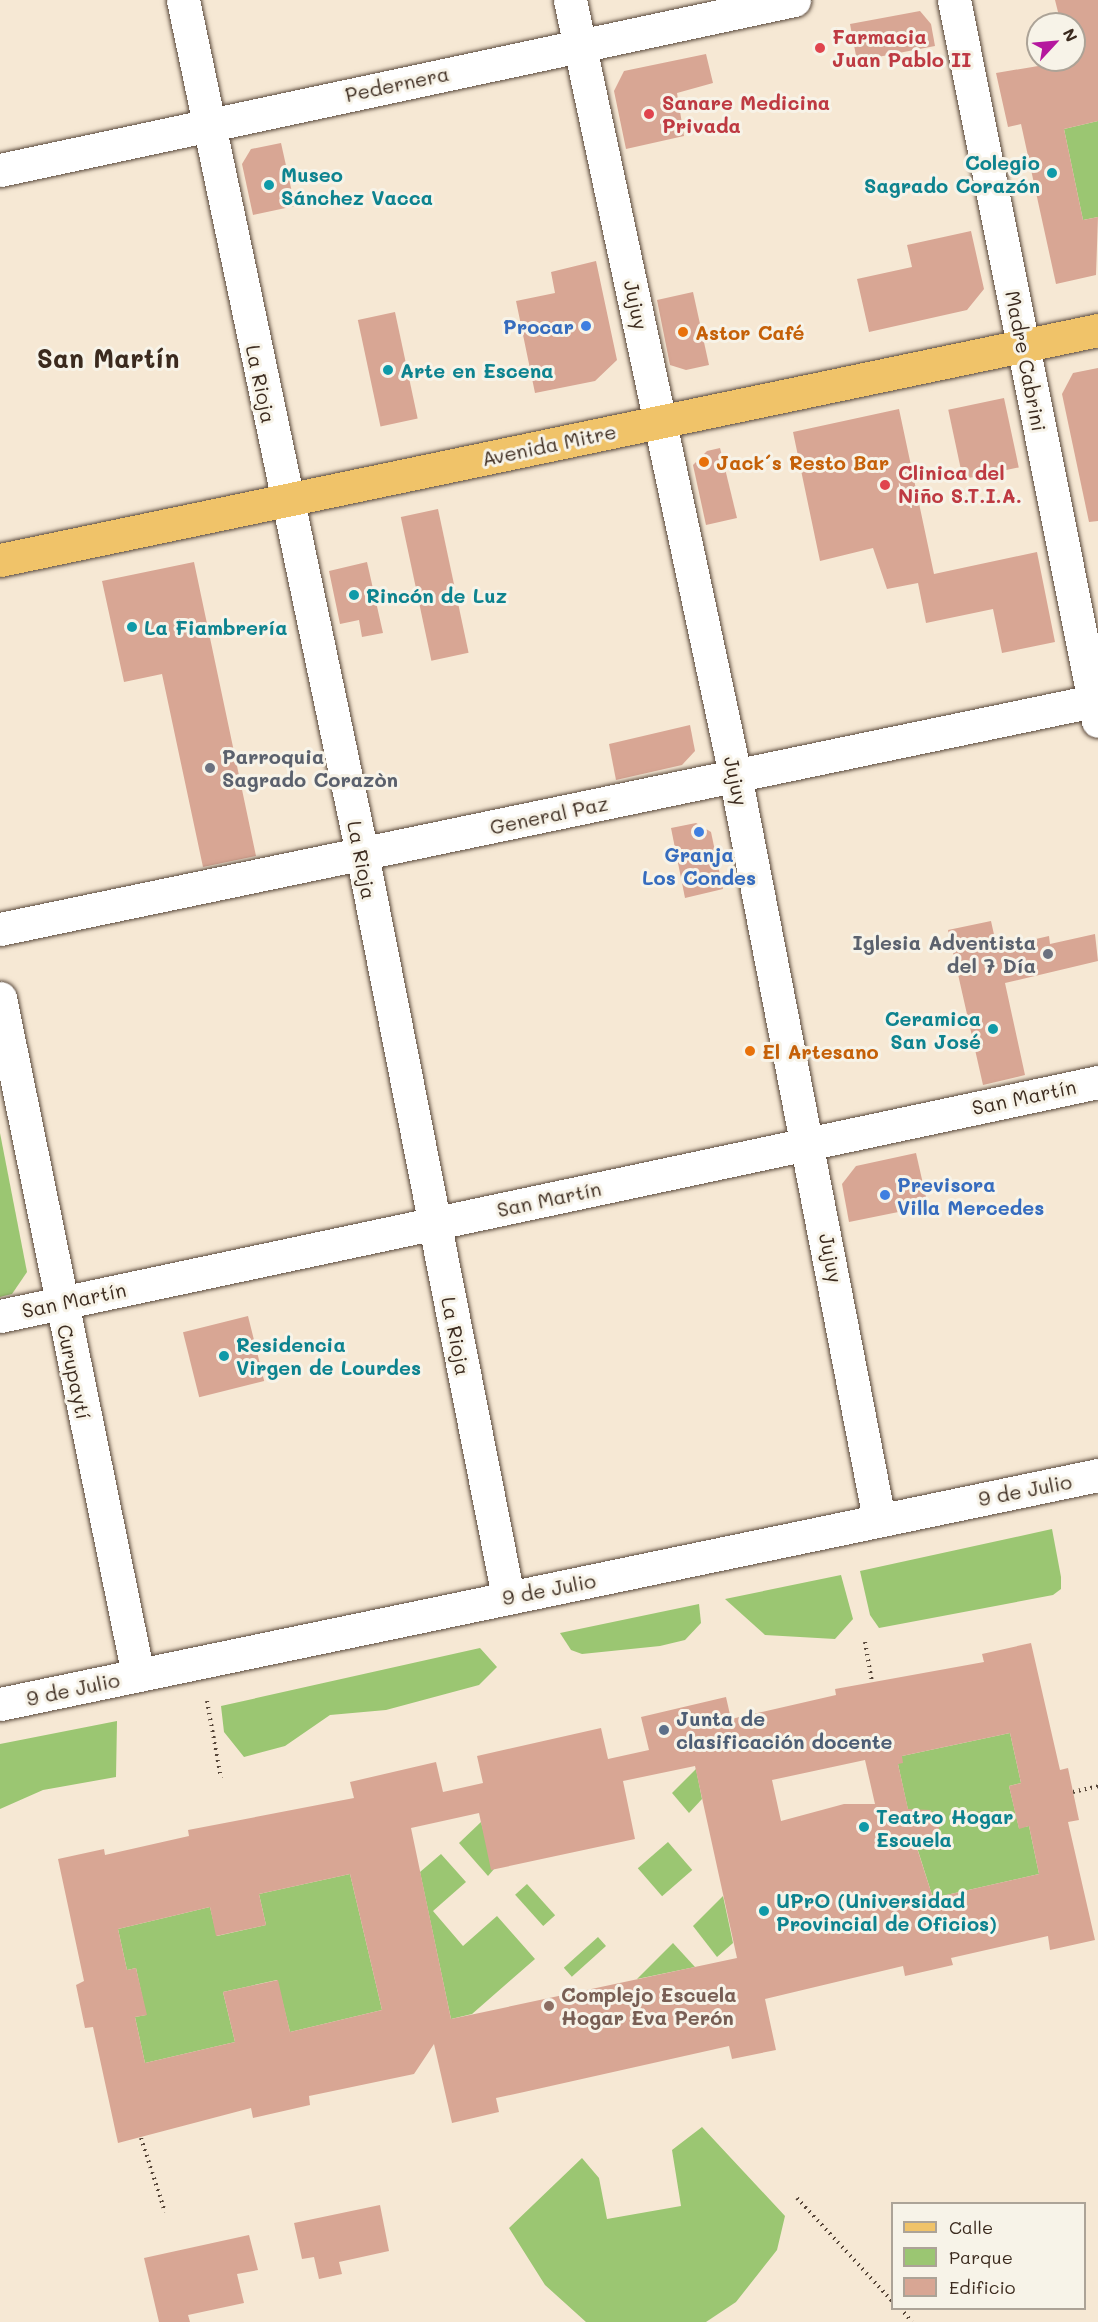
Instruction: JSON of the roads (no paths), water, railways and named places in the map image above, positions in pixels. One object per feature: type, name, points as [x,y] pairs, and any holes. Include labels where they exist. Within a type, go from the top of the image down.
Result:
[{"type":"main road","name":"Avenida Mitre","points":[[0,560],[1098,330]]},
{"type":"street","name":"La Rioja","points":[[183,0],[207,124],[362,854],[508,1597]]},
{"type":"street","name":"Jujuy","points":[[570,0],[735,776],[809,1143],[879,1519]]},
{"type":"street","name":"Pedernera","points":[[0,170],[794,0]]},
{"type":"street","name":"Madre Cabrini","points":[[954,0],[1096,708]]},
{"type":"street","name":"General Paz","points":[[0,929],[735,776],[1096,708]]},
{"type":"street","name":"Curupaytí","points":[[0,998],[59,1303],[138,1675]]},
{"type":"street","name":"San Martín","points":[[0,1316],[1098,1082]]},
{"type":"street","name":"9 de Julio","points":[[0,1704],[508,1597],[706,1559],[879,1519],[1098,1475]]},
{"type":"place","name":"Farmacia Juan Pablo II","points":[[820,48]]},
{"type":"place","name":"Sanare Medicina Privada","points":[[649,114]]},
{"type":"place","name":"Colegio Sagrado Corazón","points":[[1052,173]]},
{"type":"place","name":"Museo Sánchez Vacca","points":[[269,185]]},
{"type":"place","name":"Procar","points":[[586,326]]},
{"type":"place","name":"Astor Café","points":[[683,332]]},
{"type":"place","name":"Arte en Escena","points":[[388,370]]},
{"type":"place","name":"Jack´s Resto Bar","points":[[704,462]]},
{"type":"place","name":"Clinica del Niño S.T.I.A.","points":[[885,485]]},
{"type":"place","name":"Rincón de Luz","points":[[354,595]]},
{"type":"place","name":"La Fiambrería","points":[[132,627]]},
{"type":"place","name":"Parroquia Sagrado Corazòn","points":[[210,768]]},
{"type":"place","name":"Granja Los Condes","points":[[699,832]]},
{"type":"place","name":"Iglesia Adventista del 7 Día","points":[[1048,954]]},
{"type":"place","name":"Ceramica San José","points":[[993,1029]]},
{"type":"place","name":"El Artesano","points":[[750,1051]]},
{"type":"place","name":"Previsora Villa Mercedes","points":[[885,1195]]},
{"type":"place","name":"Residencia Virgen de Lourdes","points":[[224,1356]]},
{"type":"place","name":"Junta de clasificación docente","points":[[664,1730]]},
{"type":"place","name":"Teatro Hogar Escuela","points":[[864,1827]]},
{"type":"place","name":"UPrO (Universidad Provincial de Oficios)","points":[[764,1911]]},
{"type":"place","name":"Complejo Escuela Hogar Eva Perón","points":[[549,2006]]},
{"type":"district","name":"San Martín","points":[[108,359]]}]
